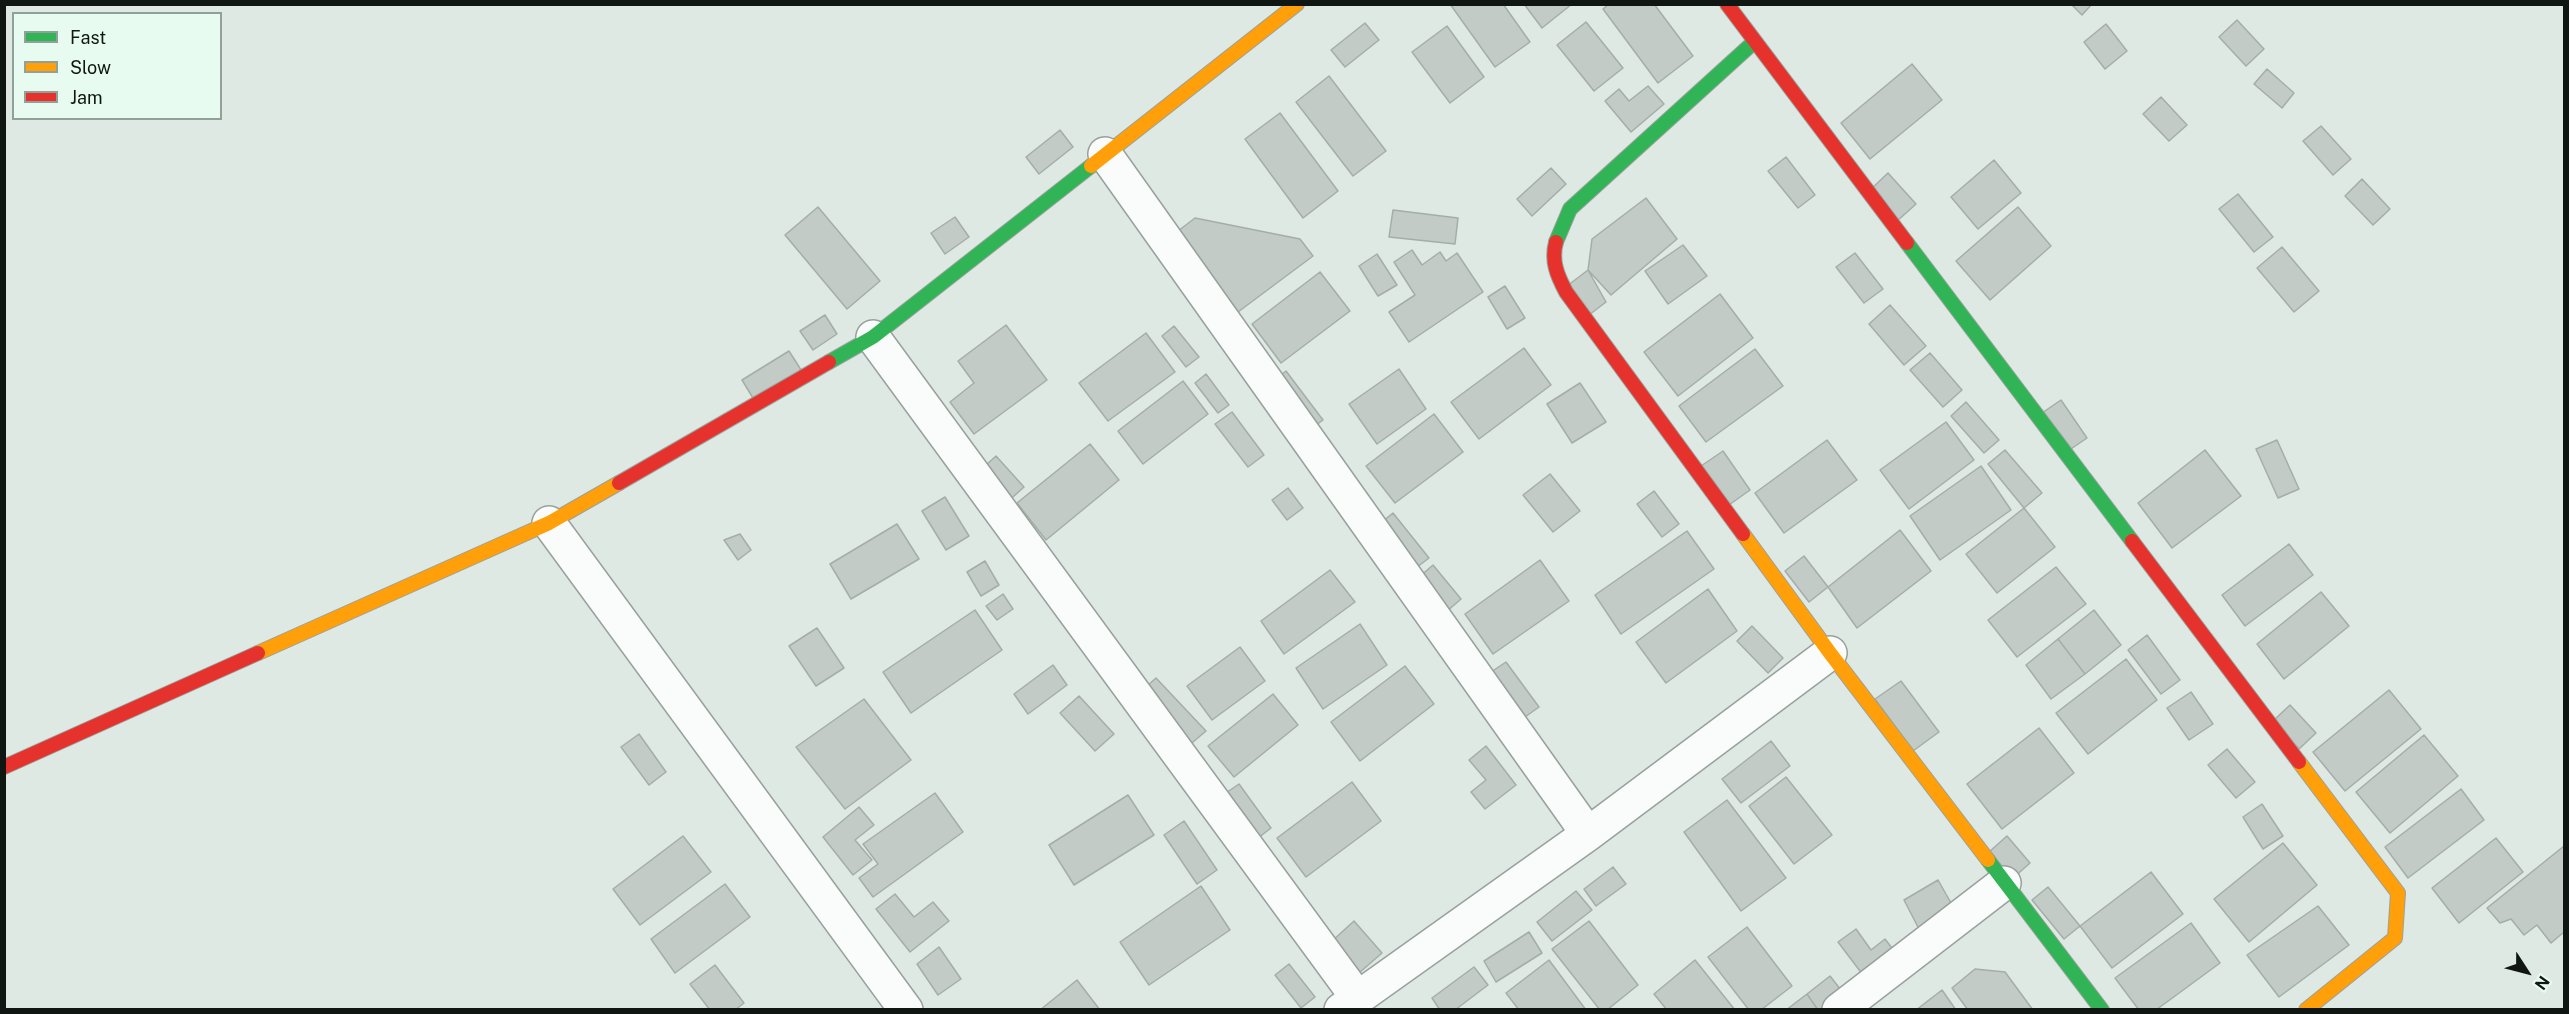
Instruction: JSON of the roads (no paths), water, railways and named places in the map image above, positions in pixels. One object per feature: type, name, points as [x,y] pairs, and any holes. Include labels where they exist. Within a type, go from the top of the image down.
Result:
[{"type":"street","points":[[4,767],[549,524],[873,337],[1297,4]]},
{"type":"street","points":[[1727,4],[2398,893],[2395,938],[2306,1010]]},
{"type":"street","points":[[1754,42],[1570,209],[1553,244],[1554,272],[1566,292],[1830,652],[2004,884],[2102,1010]]},
{"type":"street","points":[[1104,154],[1588,834]]},
{"type":"street","points":[[873,337],[1349,1003],[1588,834],[1830,652]]},
{"type":"street","points":[[549,524],[906,1010]]},
{"type":"street","points":[[1839,1010],[2004,884]]}]
